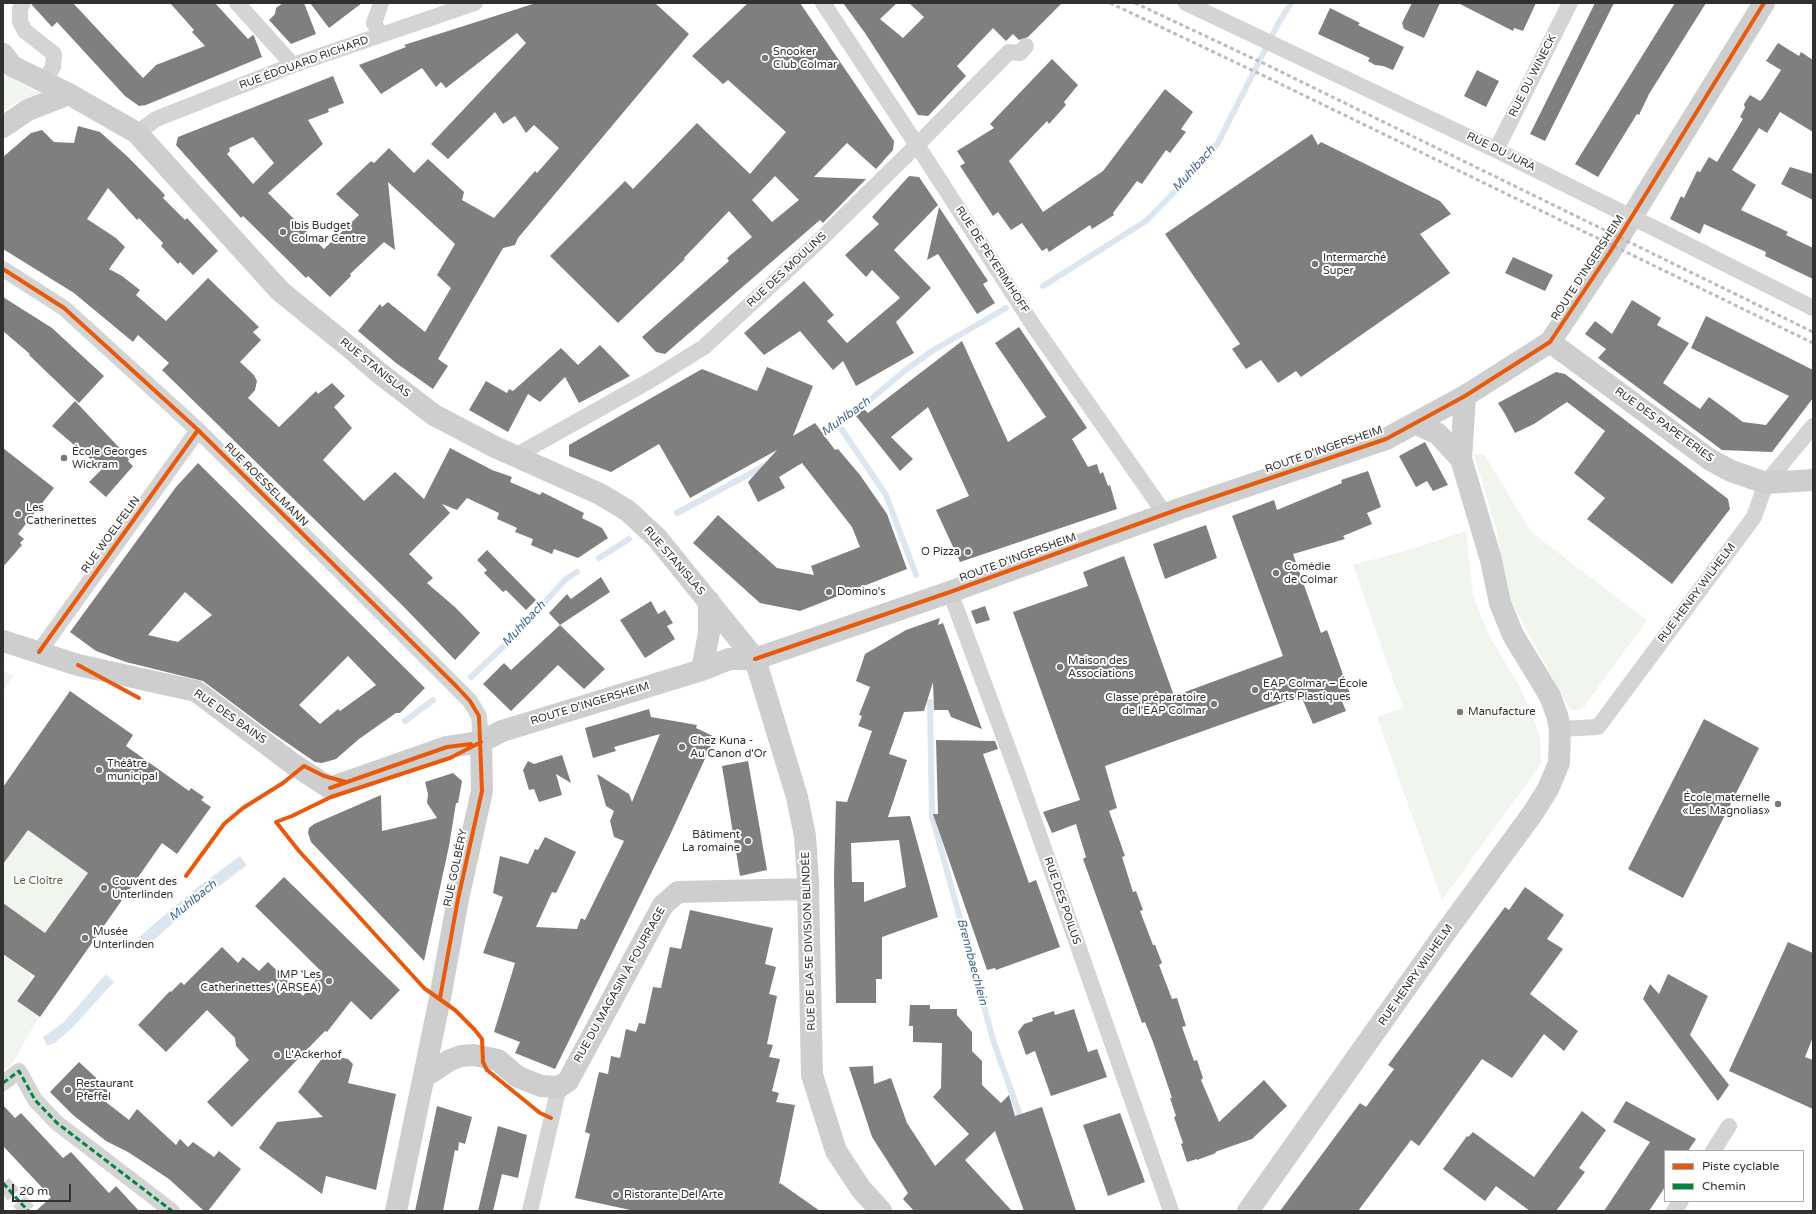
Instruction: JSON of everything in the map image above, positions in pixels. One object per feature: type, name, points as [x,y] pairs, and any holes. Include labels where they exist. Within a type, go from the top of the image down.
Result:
[{"type":"main road","name":"ROUTE D'INGERSHEIM","points":[[330,788],[447,747],[481,742],[502,731],[702,670],[729,659],[755,659],[950,592],[1164,514],[1386,439],[1465,396],[1550,342],[1610,252],[1764,3]]},
{"type":"main road","name":"RUE STANISLAS","points":[[6,61],[69,94],[137,133],[280,291],[354,350],[378,372],[434,415],[515,456],[594,491],[628,511],[657,538],[755,659]]},
{"type":"main road","points":[[3,127],[28,110],[69,94]]},
{"type":"main road","name":"RUE DES PAPETERIES","points":[[1550,342],[1709,459],[1732,471],[1766,483],[1813,480]]},
{"type":"main road","name":"RUE HENRY WILHELM","points":[[1248,1211],[1442,937],[1534,813],[1555,774],[1559,763],[1560,729],[1557,714],[1550,696],[1513,635],[1500,603],[1491,560],[1461,459],[1465,396]]},
{"type":"main road","name":"RUE HENRY WILHELM","points":[[1415,423],[1438,434],[1461,459]]},
{"type":"main road","points":[[702,670],[709,633],[709,601]]},
{"type":"main road","name":"RUE DES BAINS","points":[[3,641],[78,665],[196,691],[293,764],[330,788]]},
{"type":"main road","name":"RUE DE LA 5E DIVISION BLINDÉE","points":[[755,659],[797,797],[805,836],[808,890],[812,1075],[836,1151],[861,1189],[881,1211]]},
{"type":"main road","name":"RUE GOLBÉRY","points":[[396,1211],[440,998],[458,899],[482,791],[481,742]]},
{"type":"main road","name":"RUE DU MAGASIN À FOURRAGE","points":[[559,1088],[568,1081],[663,905],[678,892],[808,890]]},
{"type":"main road","points":[[424,1078],[450,1060],[460,1056],[474,1055],[498,1060],[518,1077],[541,1086],[559,1088]]},
{"type":"street","points":[[23,3],[20,10],[20,22],[25,30],[54,54],[53,67],[44,82]]},
{"type":"street","points":[[237,3],[293,65]]},
{"type":"street","points":[[381,35],[374,23],[382,3]]},
{"type":"street","name":"RUE ÉDOUARD RICHARD","points":[[137,133],[156,120],[293,65],[475,3]]},
{"type":"street","name":"RUE DE PEYERIMHOFF","points":[[823,3],[1033,325],[1164,514]]},
{"type":"street","name":"RUE DU JURA","points":[[1186,3],[1496,150],[1813,308]]},
{"type":"street","name":"RUE DU WINECK","points":[[1496,150],[1570,3]]},
{"type":"street","name":"RUE DES MOULINS","points":[[515,456],[651,380],[704,347],[820,240],[1009,52],[1020,52],[1026,46]]},
{"type":"street","name":"RUE ROESSELMANN","points":[[3,269],[64,308],[198,430],[470,700],[480,716],[481,742]]},
{"type":"street","name":"RUE HENRY WILHELM","points":[[1560,729],[1598,726],[1754,517],[1766,483],[1813,426]]},
{"type":"street","name":"RUE WOELFELIN","points":[[39,652],[198,430]]},
{"type":"street","name":"RUE DES POILUS","points":[[950,592],[1020,780],[1171,1211]]},
{"type":"street","points":[[3,1083],[19,1071],[35,1100],[57,1123],[172,1211]]},
{"type":"street","points":[[530,1211],[559,1088]]},
{"type":"street","points":[[1714,1150],[1729,1126]]},
{"type":"street","points":[[1674,1211],[1680,1202]]},
{"type":"green space","points":[[3,74],[40,94],[18,102],[3,111]]},
{"type":"green space","name":"Manufacture","points":[[1484,454],[1531,532],[1647,620],[1584,707],[1580,710],[1570,710],[1512,603],[1504,575],[1496,528],[1474,455]]},
{"type":"green space","name":"Manufacture","points":[[1466,531],[1473,594],[1488,634],[1521,689],[1540,736],[1541,764],[1442,900],[1377,717],[1403,708],[1353,565],[1415,548]]},
{"type":"green space","points":[[3,671],[14,675],[3,691]]},
{"type":"green space","name":"Le Cloître","points":[[28,830],[88,873],[45,933],[3,903],[3,864]]},
{"type":"green space","points":[[3,955],[32,976],[16,1001],[39,1017],[10,1067],[3,1068]]},
{"type":"water","points":[[240,856],[247,865],[189,909],[147,946],[139,937],[195,889]]},
{"type":"water","points":[[106,974],[114,982],[73,1027],[56,1042],[47,1046],[43,1037],[64,1022]]},
{"type":"building","points":[[32,3],[73,3],[143,78],[156,65],[205,46],[192,32],[194,30],[170,3],[215,3],[248,39],[253,35],[254,36],[262,57],[146,105],[139,106],[125,96],[57,22],[52,27],[32,5]]},
{"type":"building","points":[[283,3],[304,3],[316,34],[291,44],[269,20],[275,14],[276,8]]},
{"type":"building","points":[[310,3],[362,3],[329,28]]},
{"type":"building","points":[[536,3],[655,3],[689,34],[518,238],[515,245],[503,248],[438,359],[448,366],[433,389],[396,363],[358,331],[380,304],[382,307],[388,302],[425,332],[451,288],[437,275],[455,244],[388,182],[395,250],[384,242],[350,274],[351,276],[330,297],[308,276],[306,278],[243,216],[241,218],[176,145],[178,137],[333,76],[344,103],[328,109],[329,112],[308,120],[323,144],[268,193],[324,249],[359,215],[336,194],[371,161],[374,163],[389,148],[414,173],[428,159],[464,192],[462,200],[494,218],[535,171],[537,173],[559,148],[534,125],[526,133],[515,116],[503,124],[495,112],[448,159],[431,144],[526,43],[517,33],[446,88],[441,82],[436,87],[422,68],[381,94],[359,65],[406,47],[404,45]],"holes":[[[253,137],[274,163],[253,184],[227,154],[230,151],[229,148]]]},
{"type":"building","points":[[748,3],[800,3],[894,141],[893,150],[876,169],[847,143],[814,177],[866,179],[823,223],[820,220],[665,354],[656,352],[642,337],[729,261],[727,258],[752,237],[729,211],[684,258],[685,259],[618,323],[550,256],[625,181],[633,189],[697,123],[750,174],[786,132],[728,80],[723,84],[692,56]],"holes":[[[775,176],[799,200],[772,222],[752,200]]]},
{"type":"building","points":[[843,3],[897,3],[880,19],[903,38],[924,17],[909,3],[1062,3],[1028,37],[1019,40],[1013,34],[1006,41],[993,28],[957,66],[966,76],[928,116],[918,115],[865,33]]},
{"type":"building","points":[[1412,3],[1440,3],[1424,38],[1404,29],[1402,23]]},
{"type":"building","points":[[1458,3],[1536,3],[1523,31],[1514,28],[1513,31]]},
{"type":"building","points":[[1595,3],[1614,3],[1545,141],[1530,134]]},
{"type":"building","points":[[1675,3],[1706,3],[1649,94],[1639,115],[1637,114],[1598,177],[1575,164]]},
{"type":"building","points":[[1330,8],[1360,23],[1358,25],[1404,47],[1393,70],[1375,65],[1368,61],[1370,58],[1318,34]]},
{"type":"building","points":[[1778,43],[1799,56],[1801,52],[1813,60],[1813,132],[1780,112],[1767,133],[1759,128],[1732,170],[1756,185],[1741,210],[1788,232],[1786,235],[1813,248],[1813,279],[1765,256],[1766,252],[1704,224],[1700,234],[1670,219],[1681,196],[1684,198],[1697,171],[1700,172],[1709,157],[1717,162],[1743,119],[1740,117],[1745,108],[1744,104],[1750,95],[1760,101],[1781,70],[1766,61]]},
{"type":"building","points":[[1052,59],[1078,85],[1064,102],[1066,105],[1049,124],[1047,121],[1009,161],[1043,212],[1103,171],[1165,89],[1193,112],[1181,129],[1186,132],[1170,153],[1166,150],[1142,184],[1137,181],[1113,213],[1114,215],[1092,229],[1090,225],[1049,252],[1047,248],[1042,251],[1022,223],[1011,230],[998,212],[993,216],[960,166],[965,163],[957,151],[994,128],[990,124]]},
{"type":"building","points":[[1477,70],[1499,81],[1486,107],[1464,96]]},
{"type":"building","points":[[78,126],[100,132],[128,157],[165,195],[163,198],[185,220],[187,218],[218,251],[193,275],[180,262],[178,264],[161,246],[163,243],[139,218],[137,220],[108,188],[87,219],[116,238],[125,247],[109,269],[122,276],[140,290],[136,295],[166,321],[208,278],[259,327],[253,332],[261,340],[240,362],[254,375],[257,381],[255,390],[248,398],[279,427],[316,391],[318,394],[332,383],[345,396],[334,407],[352,428],[323,460],[364,501],[395,472],[424,499],[450,448],[492,470],[512,477],[510,482],[540,495],[542,492],[584,513],[582,518],[602,528],[608,538],[578,558],[554,549],[552,554],[531,545],[533,539],[515,532],[517,528],[497,519],[499,513],[467,498],[457,510],[442,504],[450,513],[409,554],[433,578],[427,583],[456,608],[480,633],[455,660],[404,607],[162,370],[169,363],[138,335],[133,342],[74,293],[3,249],[3,157],[31,133],[42,130],[54,142],[74,143]]},
{"type":"building","name":"Intermarché Super","points":[[1312,134],[1318,145],[1321,142],[1440,201],[1451,214],[1420,234],[1450,273],[1301,377],[1296,371],[1278,383],[1261,360],[1246,369],[1232,349],[1240,344],[1165,234]]},
{"type":"building","points":[[1790,167],[1813,174],[1813,200],[1781,184]]},
{"type":"building","points":[[909,176],[919,177],[938,205],[894,250],[931,288],[896,322],[914,353],[856,386],[843,361],[833,370],[800,331],[764,355],[744,333],[804,281],[834,315],[827,321],[847,343],[900,298],[872,270],[866,277],[845,255],[879,224],[872,217]]},
{"type":"building","points":[[939,207],[988,281],[983,284],[995,303],[977,314],[938,254],[927,260]]},
{"type":"building","points":[[1513,257],[1553,275],[1545,291],[1505,273]]},
{"type":"building","points":[[3,297],[52,328],[104,376],[79,403],[29,355],[30,354],[3,331]]},
{"type":"building","points":[[1632,300],[1661,318],[1657,325],[1689,343],[1663,383],[1700,409],[1709,397],[1743,422],[1766,425],[1789,396],[1691,348],[1706,316],[1813,370],[1813,398],[1772,452],[1722,450],[1598,358],[1606,349],[1585,334],[1595,321],[1612,334]]},
{"type":"building","points":[[1019,327],[1087,428],[1072,439],[1088,467],[1097,464],[1100,474],[1103,472],[1108,486],[1110,485],[1117,509],[960,562],[936,510],[969,496],[928,407],[891,437],[913,459],[900,471],[856,416],[864,409],[868,413],[962,341],[1008,442],[1046,417],[995,343]]},
{"type":"building","points":[[600,345],[630,376],[579,403],[565,377],[540,402],[528,394],[508,432],[469,410],[486,381],[507,393],[509,389],[513,391],[561,348],[578,365]]},
{"type":"building","points":[[767,367],[813,386],[793,436],[815,423],[835,450],[838,449],[860,475],[887,514],[907,569],[800,611],[760,603],[693,543],[718,515],[777,568],[814,575],[811,566],[860,547],[852,527],[802,463],[779,477],[785,488],[758,502],[748,482],[777,450],[690,498],[659,444],[611,472],[569,456],[569,445],[702,369],[757,391]]},
{"type":"building","points":[[1556,372],[1565,374],[1728,499],[1730,509],[1672,584],[1587,519],[1605,498],[1574,473],[1605,431],[1567,402],[1534,424],[1515,433],[1498,403]]},
{"type":"building","points":[[75,401],[130,459],[128,461],[133,466],[106,497],[89,482],[102,469],[52,426]]},
{"type":"building","points":[[1425,442],[1448,485],[1433,491],[1427,481],[1416,487],[1399,456]]},
{"type":"building","name":"Les Catherinettes","points":[[3,448],[54,488],[18,534],[24,539],[20,543],[22,545],[3,567]]},
{"type":"building","points":[[198,463],[425,688],[400,713],[396,713],[359,739],[336,759],[322,763],[315,762],[270,731],[203,681],[126,662],[96,651],[70,632],[176,487]],"holes":[[[185,592],[212,615],[178,642],[148,635]],[[348,656],[376,685],[340,711],[338,709],[320,724],[299,705]]]},
{"type":"building","points":[[1368,471],[1381,507],[1367,513],[1372,524],[1343,536],[1345,539],[1293,554],[1321,633],[1327,630],[1350,694],[1341,699],[1346,711],[1313,724],[1301,696],[1105,766],[1117,808],[1109,811],[1125,856],[1122,857],[1133,892],[1136,891],[1143,910],[1140,911],[1153,945],[1155,945],[1162,963],[1159,965],[1172,999],[1177,998],[1186,1026],[1182,1027],[1194,1061],[1197,1060],[1203,1078],[1201,1080],[1219,1122],[1264,1080],[1287,1106],[1252,1139],[1197,1160],[1187,1162],[1181,1144],[1183,1143],[1174,1117],[1176,1116],[1170,1098],[1172,1098],[1145,1022],[1142,1023],[1083,859],[1086,857],[1076,824],[1052,833],[1043,812],[1080,800],[1013,612],[1088,586],[1083,572],[1124,556],[1174,696],[1283,656],[1232,516],[1274,500],[1277,510],[1342,483],[1341,480]]},
{"type":"building","points":[[1206,525],[1217,558],[1165,579],[1153,544]]},
{"type":"building","points":[[487,550],[536,600],[526,610],[506,590],[503,592],[484,573],[487,570],[477,560]]},
{"type":"building","points":[[601,577],[610,592],[560,625],[549,613],[567,594],[571,599]]},
{"type":"building","points":[[651,601],[658,614],[665,610],[673,623],[667,626],[675,639],[645,658],[620,620]]},
{"type":"building","points":[[985,606],[990,620],[976,624],[971,611]]},
{"type":"building","points":[[940,618],[938,625],[943,623],[982,729],[951,717],[948,710],[934,710],[933,682],[924,711],[904,712],[889,754],[907,760],[888,817],[910,816],[938,917],[882,937],[882,979],[876,979],[876,1003],[836,1003],[834,876],[836,801],[847,802],[872,731],[858,726],[862,716],[859,715],[870,687],[856,681],[865,654],[906,630]],"holes":[[[899,840],[906,887],[864,902],[864,882],[852,882],[851,843]]]},
{"type":"building","points":[[560,625],[605,669],[584,689],[558,665],[511,711],[483,684],[504,663],[511,670]]},
{"type":"building","points":[[70,691],[133,735],[126,746],[189,791],[191,788],[204,797],[201,800],[211,807],[177,854],[162,843],[40,1017],[17,1001],[35,976],[3,954],[3,903],[45,933],[88,873],[28,830],[3,864],[3,787]]},
{"type":"building","points":[[649,709],[651,717],[697,725],[696,728],[715,737],[670,835],[555,1069],[515,1053],[520,1042],[494,1032],[515,963],[483,953],[503,897],[493,893],[500,856],[528,864],[535,849],[538,850],[545,837],[576,852],[556,893],[552,892],[536,927],[577,929],[581,918],[585,920],[624,841],[614,837],[610,821],[614,811],[606,806],[597,774],[629,794],[632,802],[660,734],[614,747],[616,751],[593,758],[585,728]]},
{"type":"building","points":[[1704,719],[1759,748],[1683,898],[1628,869]]},
{"type":"building","points":[[936,740],[995,741],[998,749],[983,754],[1029,883],[1036,880],[1060,947],[996,970],[995,968],[987,970],[933,814],[938,814]]},
{"type":"building","points":[[562,755],[571,783],[556,774],[562,795],[539,802],[534,789],[529,790],[523,770],[528,761],[534,764]]},
{"type":"building","name":"Bâtiment La romaine","points":[[748,761],[767,870],[740,876],[722,766]]},
{"type":"building","points":[[453,773],[462,781],[458,803],[456,803],[449,846],[424,961],[311,842],[308,833],[309,828],[314,824],[381,795],[382,831],[437,818],[427,803],[428,794],[425,782]]},
{"type":"building","points":[[284,877],[400,990],[371,1020],[351,1001],[327,1032],[325,1031],[232,1127],[207,1102],[249,1060],[236,1046],[235,1038],[207,1010],[166,1052],[138,1025],[170,991],[171,992],[181,982],[184,985],[222,947],[238,963],[243,957],[259,971],[268,962],[303,996],[322,972],[255,906]]},
{"type":"building","points":[[1525,887],[1564,915],[1547,939],[1563,949],[1530,994],[1578,1031],[1564,1051],[1544,1034],[1512,1078],[1482,1059],[1419,1146],[1411,1140],[1358,1211],[1280,1211],[1360,1103],[1366,1107],[1394,1069],[1388,1065],[1505,907],[1509,910]]},
{"type":"building","points":[[690,910],[773,928],[765,964],[776,967],[769,994],[777,996],[767,1044],[773,1045],[769,1057],[780,1059],[772,1091],[779,1093],[776,1102],[795,1105],[779,1184],[780,1183],[820,1211],[635,1211],[575,1198],[590,1134],[585,1132],[599,1072],[608,1074],[611,1056],[620,1058],[626,1029],[636,1032],[639,1023],[645,1024],[653,987],[661,988],[670,947],[681,949]]},
{"type":"building","points":[[1788,942],[1813,953],[1813,1037],[1805,1057],[1813,1060],[1813,1109],[1729,1071]]},
{"type":"building","points":[[1668,974],[1708,996],[1690,1035],[1729,1085],[1718,1101],[1643,999],[1650,984],[1659,994]]},
{"type":"building","points":[[910,1005],[930,1005],[930,1009],[957,1009],[957,1015],[972,1032],[972,1051],[982,1061],[982,1085],[1001,1103],[1009,1095],[1015,1116],[1042,1107],[1076,1211],[1024,1211],[995,1131],[965,1160],[1012,1211],[914,1211],[903,1199],[908,1193],[872,1137],[849,1067],[873,1066],[874,1084],[891,1078],[907,1123],[935,1166],[969,1134],[933,1097],[941,1088],[942,1043],[913,1042],[913,1026],[909,1026]]},
{"type":"building","points":[[1074,1009],[1088,1052],[1097,1049],[1107,1077],[1051,1096],[1035,1051],[1026,1055],[1018,1032],[1024,1024],[1033,1021],[1032,1018],[1054,1011],[1055,1015]]},
{"type":"building","points":[[325,1054],[348,1059],[353,1064],[348,1083],[396,1094],[376,1190],[326,1176],[322,1194],[259,1148],[277,1122],[323,1117],[298,1092]]},
{"type":"building","points":[[79,1062],[105,1086],[104,1088],[108,1091],[102,1099],[129,1120],[137,1109],[176,1145],[180,1139],[188,1147],[193,1142],[214,1157],[219,1151],[241,1169],[208,1211],[204,1211],[169,1179],[128,1152],[106,1141],[73,1115],[50,1092]]},
{"type":"building","points":[[1626,1101],[1696,1139],[1689,1150],[1664,1150],[1664,1188],[1649,1211],[1604,1211],[1650,1142],[1613,1122]]},
{"type":"building","points":[[3,1105],[15,1118],[21,1113],[63,1158],[71,1152],[109,1193],[116,1186],[139,1211],[36,1211],[51,1197],[3,1146]]},
{"type":"building","points":[[437,1106],[472,1117],[465,1144],[459,1142],[458,1151],[455,1150],[443,1211],[415,1211]]},
{"type":"building","points":[[1582,1111],[1606,1130],[1579,1168],[1585,1172],[1556,1211],[1530,1211],[1496,1186],[1485,1201],[1443,1169],[1467,1136],[1468,1137],[1473,1132],[1534,1177]]},
{"type":"building","points":[[1120,1113],[1145,1182],[1108,1196],[1083,1125]]},
{"type":"building","points":[[498,1126],[527,1135],[518,1178],[502,1174],[493,1211],[478,1211]]},
{"type":"waterway","name":"Muhlbach","points":[[1043,286],[1146,221],[1188,178],[1218,143],[1278,24],[1291,3]]},
{"type":"waterway","name":"Muhlbach","points":[[817,438],[848,418],[907,369],[932,351],[1006,308]]},
{"type":"waterway","name":"Brennbaechlein","points":[[838,424],[886,495],[916,575]]},
{"type":"waterway","name":"Muhlbach","points":[[677,513],[768,464]]},
{"type":"waterway","name":"Muhlbach","points":[[599,558],[629,539]]},
{"type":"waterway","name":"Muhlbach","points":[[471,677],[505,645],[566,579],[577,572]]},
{"type":"waterway","name":"Muhlbach","points":[[405,721],[433,700]]},
{"type":"waterway","name":"Brennbaechlein","points":[[930,702],[932,816],[994,1043],[1022,1121]]},
{"type":"tunnel","points":[[3,1183],[28,1211]]},
{"type":"railway","points":[[1110,3],[1260,74],[1813,343]]},
{"type":"railway","points":[[1135,3],[1265,64],[1813,332]]},
{"type":"marked path","points":[[3,1083],[19,1071],[35,1100],[57,1123],[172,1211]]},
{"type":"marked path","points":[[3,1183],[28,1211]]},
{"type":"cycle path","points":[[755,659],[950,592],[1182,508],[1386,439],[1465,396],[1550,342],[1610,252],[1764,3]]},
{"type":"cycle path","points":[[3,269],[64,308],[198,430],[457,687],[470,701],[479,716],[482,791],[458,899],[440,998]]},
{"type":"cycle path","points":[[39,652],[198,430]]},
{"type":"cycle path","points":[[78,665],[139,698]]},
{"type":"cycle path","points":[[481,742],[450,758],[331,797],[276,822],[299,851],[424,988],[455,1010],[474,1029],[482,1039],[483,1062],[487,1070],[540,1113],[551,1118]]},
{"type":"cycle path","points":[[330,788],[447,747],[471,744]]},
{"type":"cycle path","points":[[186,876],[224,824],[243,808],[283,783],[304,766],[324,776],[346,782]]},
{"type":"place","name":"Snooker Club Colmar","points":[[765,58]]},
{"type":"place","name":"Ibis Budget Colmar Centre","points":[[283,232]]},
{"type":"place","name":"Intermarché Super","points":[[1315,264]]},
{"type":"place","name":"École Georges Wickram","points":[[64,458]]},
{"type":"place","name":"Les Catherinettes","points":[[18,514]]},
{"type":"place","name":"O Pizza","points":[[968,552]]},
{"type":"place","name":"Comédie de Colmar","points":[[1276,573]]},
{"type":"place","name":"Domino's","points":[[829,592]]},
{"type":"place","name":"Maison des Associations","points":[[1060,667]]},
{"type":"place","name":"EAP Colmar – École d'Arts Plastiques","points":[[1255,690]]},
{"type":"place","name":"Classe préparatoire de l'EAP Colmar","points":[[1214,704]]},
{"type":"place","name":"Manufacture","points":[[1460,712]]},
{"type":"place","name":"Chez Kuna - Au Canon d'Or","points":[[682,747]]},
{"type":"place","name":"Théâtre municipal","points":[[99,770]]},
{"type":"place","name":"École maternelle «Les Magnolias»","points":[[1778,804]]},
{"type":"place","name":"Bâtiment La romaine","points":[[748,841]]},
{"type":"place","name":"Couvent des Unterlinden","points":[[104,888]]},
{"type":"place","name":"Musée Unterlinden","points":[[85,938]]},
{"type":"place","name":"IMP 'Les Catherinettes' (ARSEA)","points":[[329,981]]},
{"type":"place","name":"L'Ackerhof","points":[[277,1055]]},
{"type":"place","name":"Restaurant Pfeffel","points":[[68,1090]]},
{"type":"place","name":"Ristorante Del Arte","points":[[616,1195]]}]
